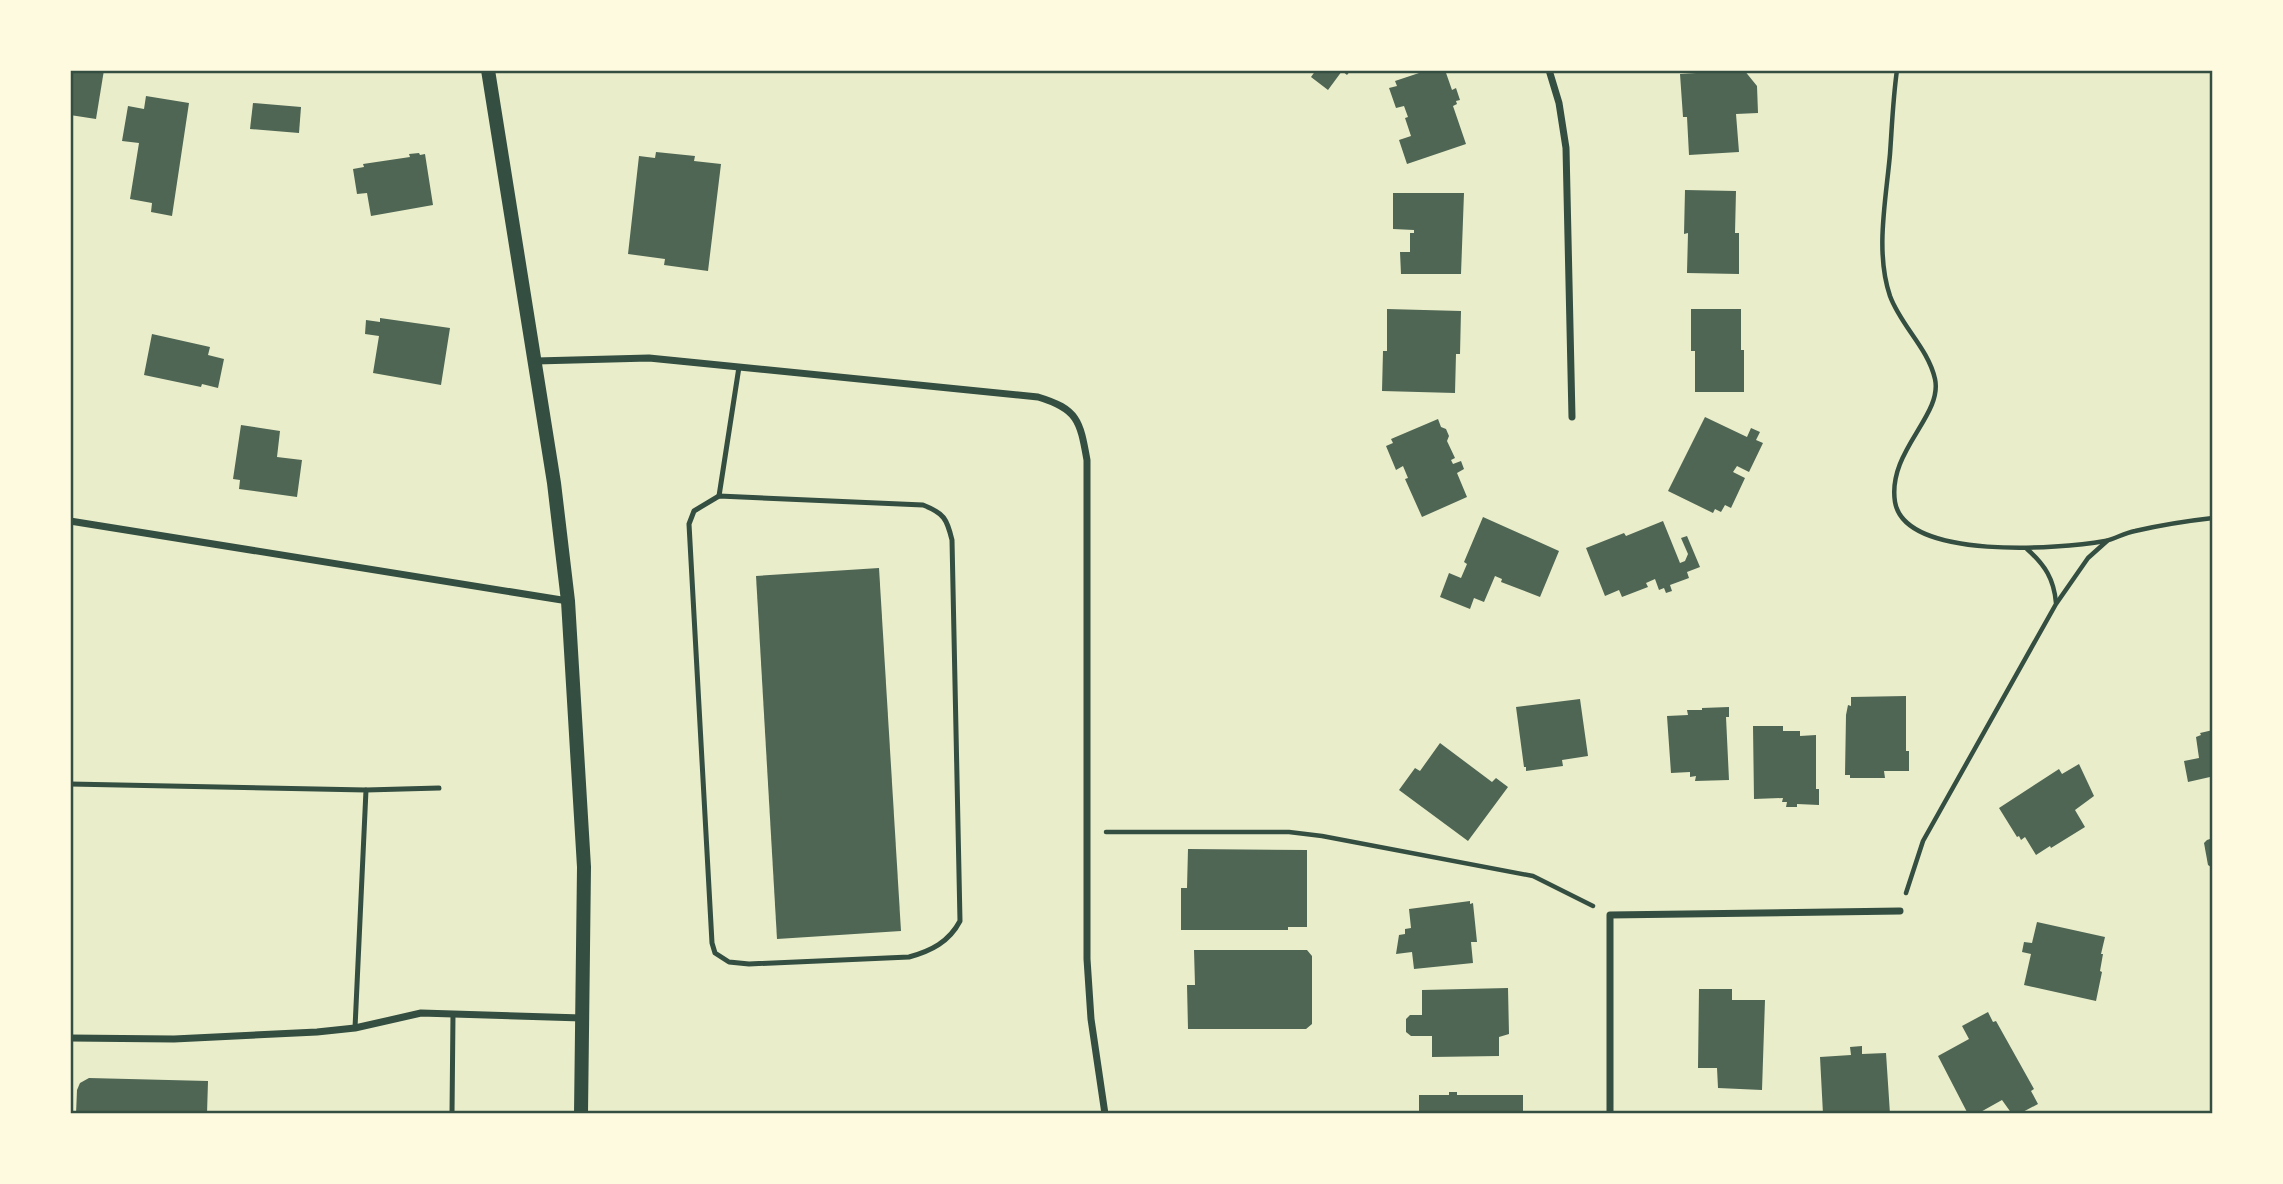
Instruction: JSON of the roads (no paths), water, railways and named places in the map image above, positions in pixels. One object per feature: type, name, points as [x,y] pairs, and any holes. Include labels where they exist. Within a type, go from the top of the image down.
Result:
[{"type":"main road","points":[[488,70],[536,362],[568,601],[584,867],[581,1114]]},
{"type":"street","points":[[1549,70],[1559,103],[1566,148],[1572,417]]},
{"type":"street","points":[[536,362],[649,358],[1038,397],[1060,404],[1073,415],[1082,434],[1087,460],[1087,958],[1091,1018],[1105,1114]]},
{"type":"street","points":[[70,522],[568,601]]},
{"type":"street","points":[[1610,1114],[1610,915],[1900,911]]},
{"type":"street","points":[[70,1038],[174,1039],[317,1032],[355,1028],[421,1013],[582,1018]]},
{"type":"lane","points":[[719,496],[739,367]]},
{"type":"lane","points":[[719,496],[923,505],[938,510],[948,522],[952,540],[960,921],[947,940],[927,952],[908,957],[749,964],[721,959],[715,953],[712,943],[689,524],[694,511],[719,496]]},
{"type":"lane","points":[[70,784],[366,790],[439,788]]},
{"type":"lane","points":[[355,1028],[366,790]]},
{"type":"lane","points":[[452,1114],[453,1014]]}]
